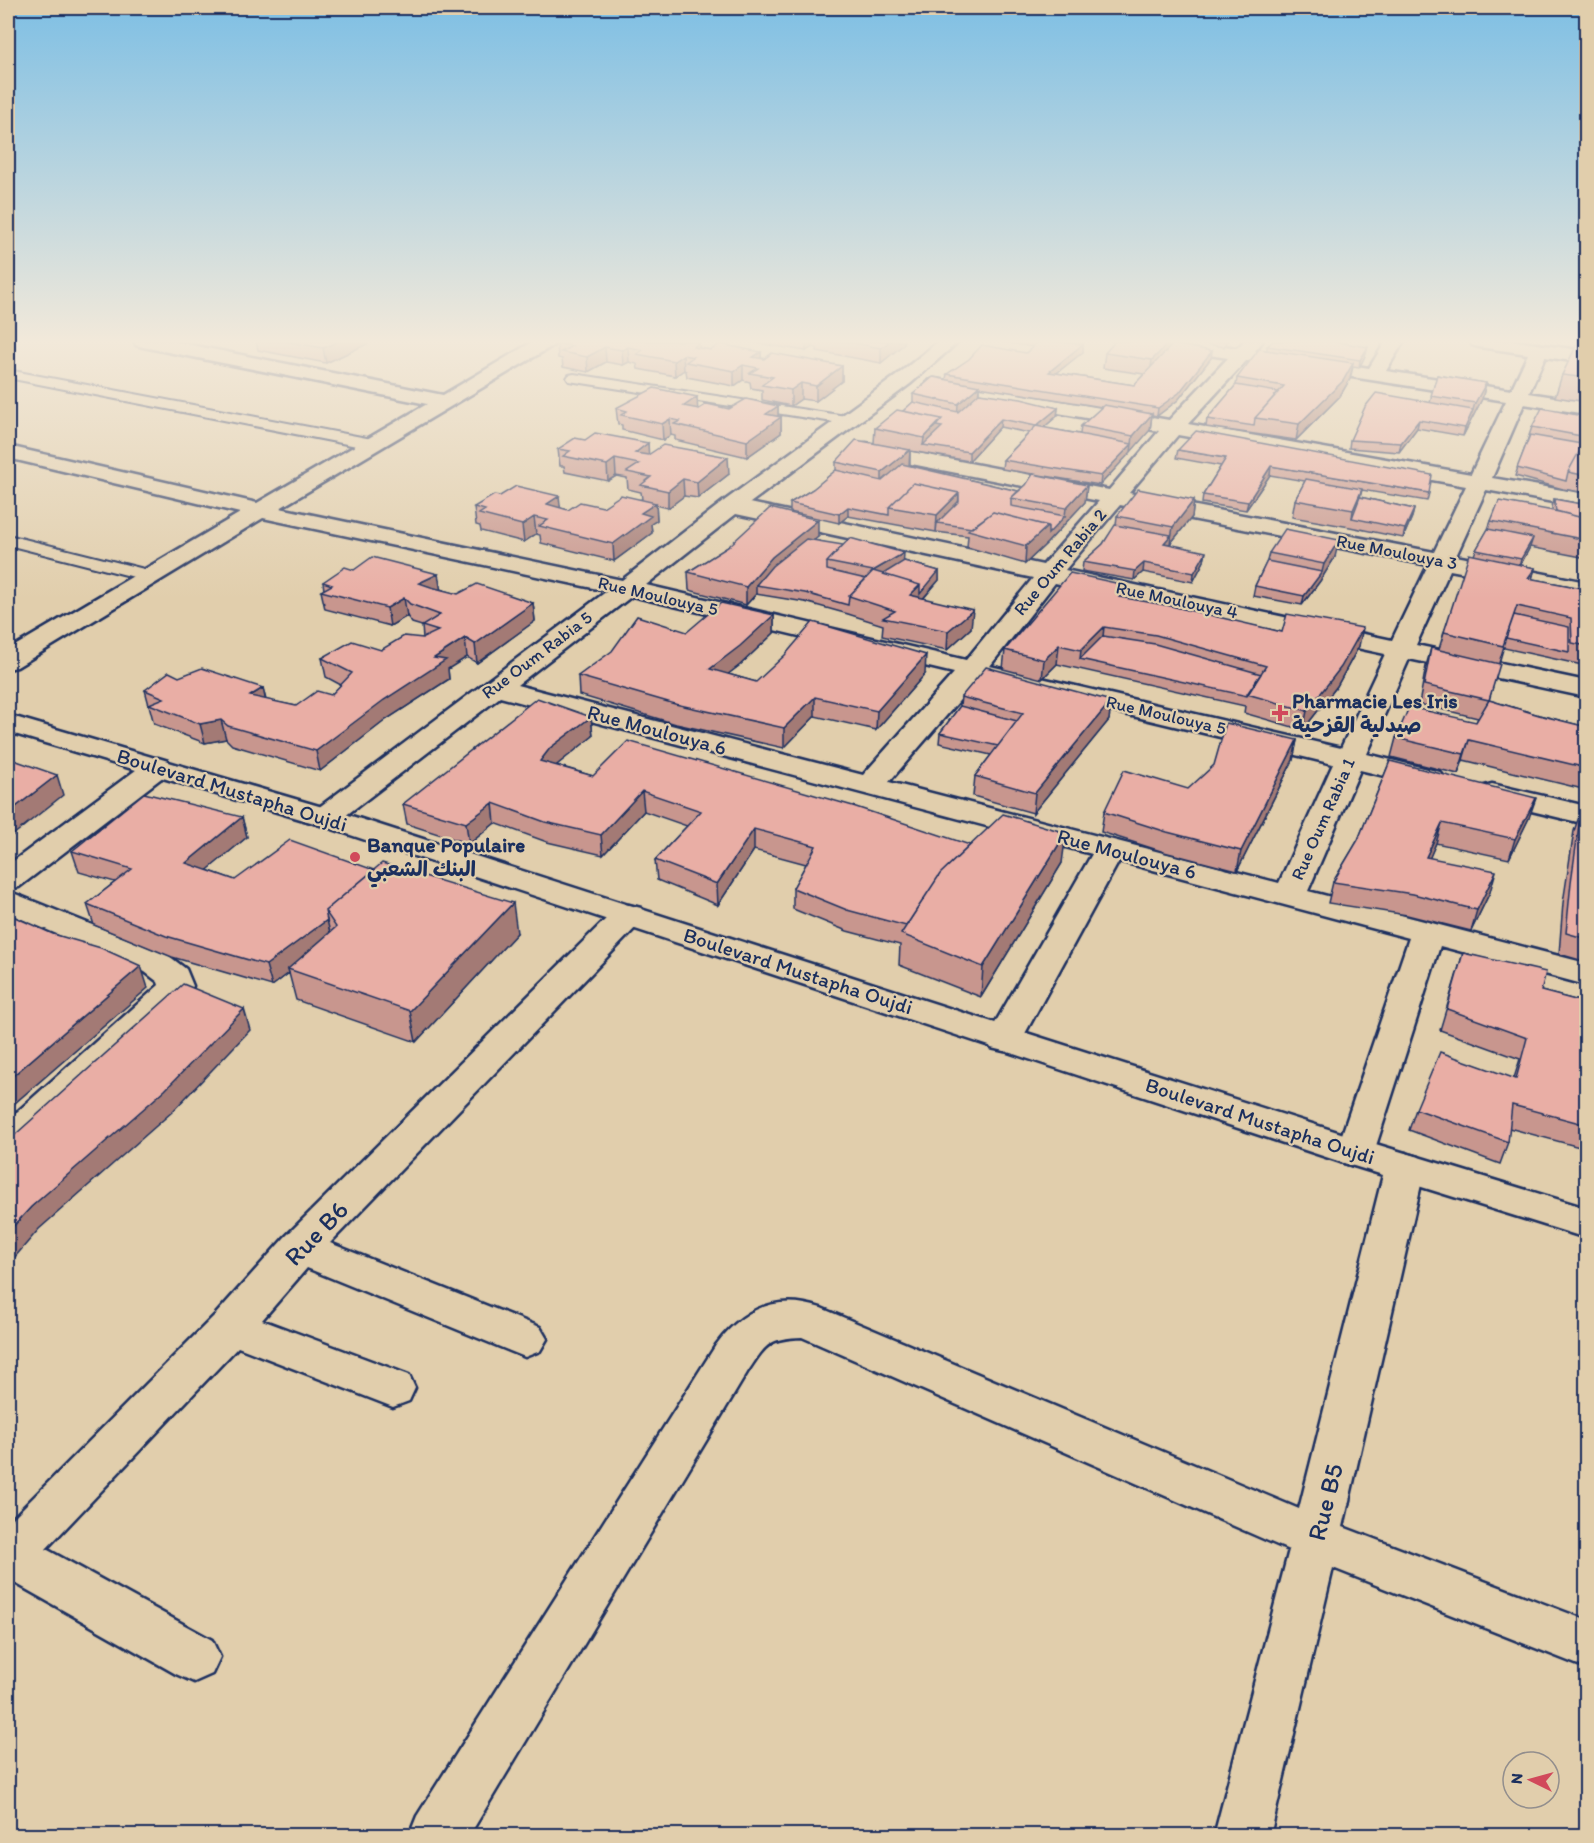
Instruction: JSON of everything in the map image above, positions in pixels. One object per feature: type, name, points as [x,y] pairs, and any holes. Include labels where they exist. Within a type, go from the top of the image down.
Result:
[{"type":"street","points":[[8,661],[146,575],[262,511],[402,427]]},
{"type":"street","name":"Rue Oum Rabia 5","points":[[325,817],[837,427]]},
{"type":"street","points":[[1167,427],[1587,501]]},
{"type":"street","name":"Rue Oum Rabia 1","points":[[1289,896],[1349,759],[1403,649],[1504,427]]},
{"type":"street","name":"Rue Oum Rabia 2","points":[[869,786],[973,669],[1050,573],[1173,428]]},
{"type":"street","name":"Rue Moulouya 3","points":[[820,440],[1587,590]]},
{"type":"street","name":"Rue Moulouya 5","points":[[8,452],[262,511],[627,588],[1587,815]]},
{"type":"street","name":"Rue Moulouya 4","points":[[732,506],[1587,689]]},
{"type":"street","name":"Rue Moulouya 6","points":[[494,687],[1587,974]]},
{"type":"street","name":"Boulevard Mustapha Oujdi","points":[[8,723],[325,817],[1355,1152],[1587,1223]]},
{"type":"street","points":[[8,880],[158,767]]},
{"type":"street","points":[[1004,1039],[1110,849]]},
{"type":"street","points":[[8,901],[157,964],[174,977],[176,986],[168,997],[8,1141]]},
{"type":"street","name":"Rue B6","points":[[8,1554],[231,1326],[300,1248],[629,915]]},
{"type":"street","points":[[1355,1152],[1428,932]]},
{"type":"street","name":"Rue B5","points":[[1242,1836],[1405,1167]]},
{"type":"street","points":[[300,1248],[525,1339]]},
{"type":"street","points":[[437,1836],[732,1358],[757,1326],[778,1320],[806,1320],[1316,1539],[1587,1644]]},
{"type":"street","points":[[231,1326],[393,1388]]},
{"type":"street","points":[[8,1554],[194,1657]]},
{"type":"lane","points":[[284,427],[372,444]]},
{"type":"lane","points":[[8,540],[146,575]]},
{"type":"building","points":[[687,427],[767,427],[747,441]]},
{"type":"building","points":[[876,427],[934,427],[924,438]]},
{"type":"building","points":[[942,427],[993,427],[969,452],[923,445]]},
{"type":"building","points":[[1035,427],[1132,444],[1101,476],[1003,460]]},
{"type":"building","points":[[1086,427],[1141,427],[1133,436]]},
{"type":"building","points":[[1356,427],[1414,427],[1401,443],[1350,440]]},
{"type":"building","points":[[1532,427],[1587,427],[1587,437]]},
{"type":"building","points":[[1196,431],[1432,475],[1429,493],[1271,466],[1248,502],[1203,495],[1226,458],[1178,450]]},
{"type":"building","points":[[595,433],[648,443],[635,453],[648,455],[663,445],[728,457],[697,482],[683,479],[668,491],[641,485],[651,477],[627,472],[639,464],[615,459],[607,465],[563,456],[570,451],[558,449],[575,438],[585,440]]},
{"type":"building","points":[[1530,435],[1587,445],[1587,453],[1579,452],[1568,472],[1566,481],[1517,468]]},
{"type":"building","points":[[856,440],[910,450],[882,472],[836,462]]},
{"type":"building","points":[[1579,452],[1587,453],[1587,476],[1568,472]]},
{"type":"building","points":[[902,464],[1018,491],[1011,498],[1011,506],[1065,516],[1048,534],[1048,526],[993,512],[972,528],[937,523],[959,501],[959,493],[913,483],[889,507],[889,515],[848,507],[839,514],[790,503],[813,489],[836,470],[882,481]]},
{"type":"building","points":[[1033,474],[1087,485],[1066,508],[1011,498],[1026,485]]},
{"type":"building","points":[[1306,479],[1362,489],[1353,510],[1295,500]]},
{"type":"building","points":[[913,483],[959,493],[937,515],[889,507]]},
{"type":"building","points":[[516,486],[559,496],[547,504],[568,510],[580,502],[603,507],[621,495],[656,503],[641,513],[651,516],[613,544],[539,526],[548,520],[534,517],[522,525],[479,514],[485,510],[474,507]]},
{"type":"building","points":[[1138,489],[1194,500],[1173,527],[1117,516]]},
{"type":"building","points":[[1360,497],[1414,509],[1405,529],[1352,518]]},
{"type":"building","points":[[1554,499],[1587,505],[1587,519],[1556,511]]},
{"type":"building","points":[[1499,501],[1587,519],[1587,540],[1491,521]]},
{"type":"building","points":[[770,508],[818,520],[772,557],[746,587],[688,572],[728,547]]},
{"type":"building","points":[[993,512],[1048,526],[1026,546],[968,530]]},
{"type":"building","points":[[1115,525],[1171,535],[1164,543],[1206,552],[1194,573],[1144,563],[1135,571],[1083,562],[1103,544]]},
{"type":"building","points":[[1285,529],[1339,540],[1324,564],[1269,553]]},
{"type":"building","points":[[1488,529],[1533,538],[1521,559],[1476,550]]},
{"type":"building","points":[[850,538],[904,553],[873,571],[827,562]]},
{"type":"building","points":[[806,539],[843,545],[827,562],[827,570],[866,579],[849,596],[848,605],[805,593],[756,585],[772,566]]},
{"type":"building","points":[[1469,554],[1535,568],[1528,578],[1587,589],[1587,646],[1572,643],[1571,618],[1517,606],[1503,646],[1444,632]]},
{"type":"building","points":[[372,557],[438,574],[419,583],[431,587],[458,594],[477,584],[533,603],[475,644],[465,638],[434,658],[446,660],[384,700],[316,751],[228,726],[221,720],[200,724],[149,704],[164,698],[145,690],[169,672],[179,677],[202,668],[263,688],[250,696],[296,706],[317,691],[331,695],[352,673],[322,658],[352,641],[381,650],[404,636],[423,638],[438,631],[422,626],[440,615],[410,604],[404,598],[387,608],[321,591],[332,585],[323,582],[345,567],[354,570]]},
{"type":"building","points":[[904,561],[939,571],[920,594],[920,585],[883,574]]},
{"type":"building","points":[[1267,561],[1322,572],[1304,596],[1255,586]]},
{"type":"building","points":[[873,571],[920,585],[910,595],[973,610],[948,631],[883,618],[895,611],[849,596]]},
{"type":"building","points":[[1070,573],[1125,585],[1119,597],[1171,606],[1282,632],[1287,614],[1363,628],[1341,667],[1307,711],[1247,694],[1266,666],[1156,635],[1104,627],[1081,650],[1059,645],[1044,660],[1005,650]]},
{"type":"building","points":[[721,603],[774,615],[710,669],[756,682],[785,655],[813,622],[926,655],[877,711],[815,697],[784,728],[675,704],[578,676],[612,651],[637,616],[687,632]]},
{"type":"building","points":[[1514,615],[1569,627],[1569,652],[1506,638]]},
{"type":"building","points":[[1103,636],[1155,644],[1261,674],[1247,696],[1080,659]]},
{"type":"building","points":[[1431,648],[1500,664],[1489,700],[1424,685]]},
{"type":"building","points":[[986,667],[1111,701],[1035,793],[975,776],[1023,713],[961,697]]},
{"type":"building","points":[[537,698],[591,717],[550,748],[540,761],[593,776],[628,741],[853,806],[970,845],[940,874],[906,926],[847,910],[793,888],[816,846],[754,829],[717,884],[655,860],[701,811],[642,791],[601,835],[545,822],[493,803],[466,823],[403,804]]},
{"type":"building","points":[[1489,700],[1587,727],[1587,768],[1469,740],[1464,754],[1396,738],[1409,707],[1476,722]]},
{"type":"building","points":[[960,706],[1017,721],[998,746],[940,733]]},
{"type":"building","points":[[1226,723],[1297,740],[1241,851],[1167,832],[1104,812],[1124,770],[1188,789],[1214,765]]},
{"type":"building","points":[[8,758],[57,775],[8,813]]},
{"type":"building","points":[[1390,761],[1536,798],[1515,839],[1442,823],[1426,857],[1496,871],[1477,910],[1413,894],[1333,882],[1358,840]]},
{"type":"building","points":[[144,793],[242,817],[186,863],[235,880],[290,840],[374,870],[325,911],[327,920],[266,965],[166,936],[87,904],[132,869],[72,851]]},
{"type":"building","points":[[1581,811],[1587,812],[1587,939],[1566,933]]},
{"type":"building","points":[[1003,814],[1066,833],[983,967],[901,934],[940,874]]},
{"type":"building","points":[[382,863],[513,903],[410,1011],[288,969],[336,927],[325,911]]},
{"type":"building","points":[[8,914],[53,934],[101,948],[141,966],[8,1080]]},
{"type":"building","points":[[1463,953],[1546,972],[1541,991],[1587,1003],[1587,1125],[1512,1105],[1508,1142],[1416,1109],[1440,1052],[1516,1079],[1527,1038],[1447,1009]]},
{"type":"building","points":[[183,984],[244,1009],[165,1090],[31,1207],[8,1232],[8,1141]]},
{"type":"place","name":"Pharmacie Les Iris صيدلية القزحية","points":[[1280,713]]},
{"type":"place","name":"Banque Populaire البنك الشعبي","points":[[355,857]]}]
